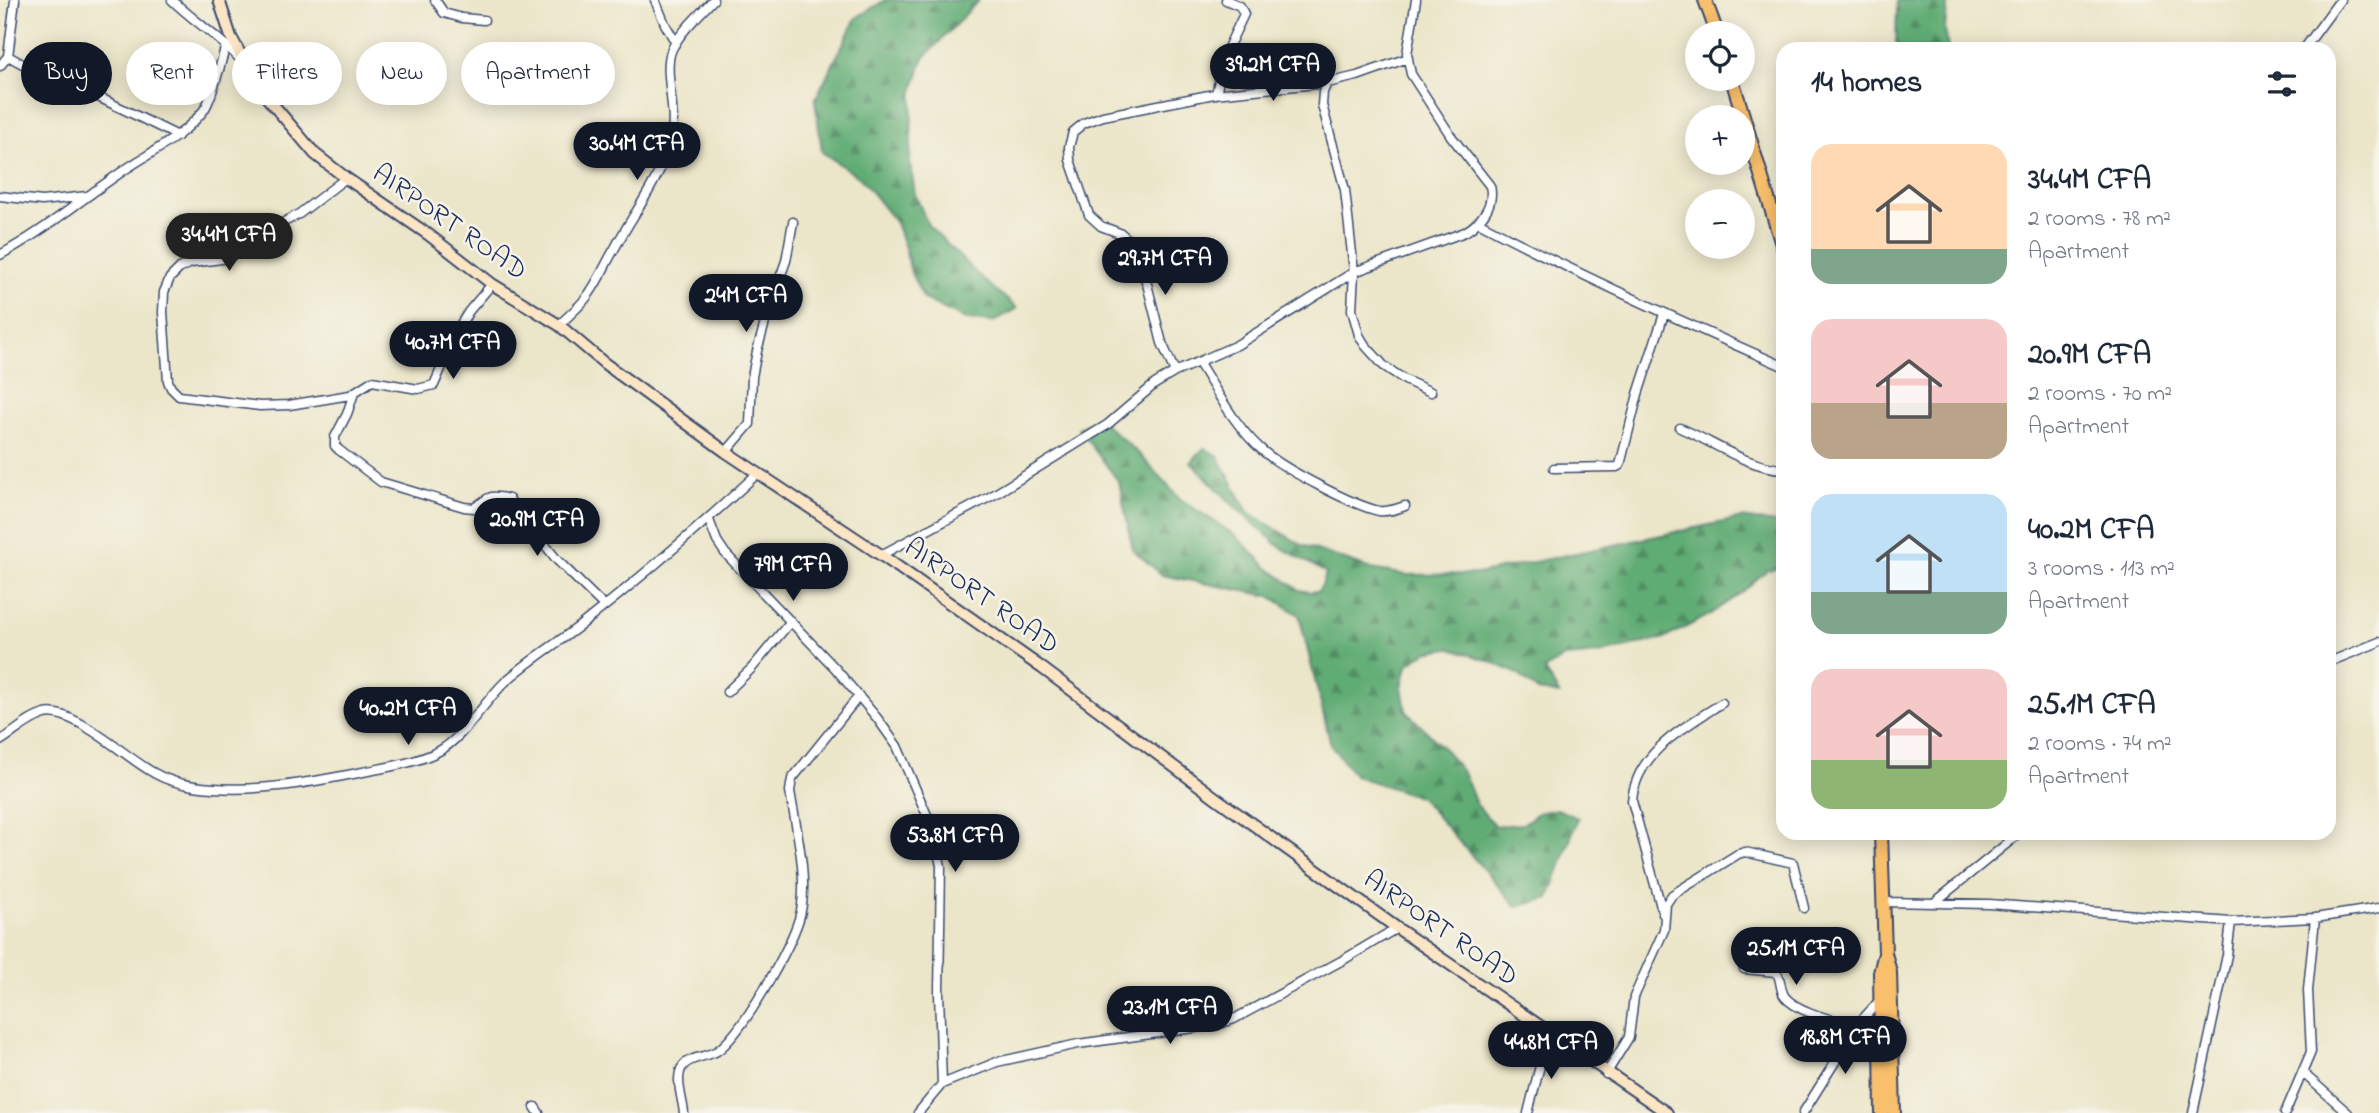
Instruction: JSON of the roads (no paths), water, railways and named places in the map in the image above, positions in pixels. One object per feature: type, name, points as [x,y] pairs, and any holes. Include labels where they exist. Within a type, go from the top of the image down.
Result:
[{"type":"highway","points":[[1704,0],[1712,21]]},
{"type":"highway","points":[[1736,91],[1776,225]]},
{"type":"highway","points":[[1881,840],[1885,953],[1890,972],[1894,1113]]},
{"type":"highway","points":[[1882,1113],[1880,973],[1885,953]]},
{"type":"main road","name":"AIRPORT ROAD","points":[[219,0],[233,42]]},
{"type":"main road","name":"AIRPORT ROAD","points":[[272,105],[315,154],[429,235],[492,284],[559,325],[604,363],[726,453],[881,555],[1042,668],[1397,928],[1606,1074],[1667,1113]]},
{"type":"street","points":[[0,66],[8,56],[15,0]]},
{"type":"street","points":[[172,0],[192,20],[232,51]]},
{"type":"street","points":[[435,0],[444,13],[484,20]]},
{"type":"street","points":[[655,0],[676,43]]},
{"type":"street","points":[[559,325],[587,297],[652,184],[670,142],[674,121],[668,61],[676,43],[713,0]]},
{"type":"street","points":[[1216,94],[1225,54],[1244,14],[1240,6],[1226,0]]},
{"type":"street","points":[[881,555],[995,494],[1107,425],[1155,384],[1175,372],[1237,345],[1354,272],[1465,232],[1480,223],[1490,200],[1490,186],[1411,74],[1408,58],[1416,0]]},
{"type":"street","points":[[2309,42],[2340,0]]},
{"type":"street","points":[[0,255],[50,225],[195,121],[206,107],[226,45]]},
{"type":"street","points":[[8,56],[177,136]]},
{"type":"street","points":[[1175,372],[1162,343],[1147,284],[1133,244],[1122,234],[1101,226],[1089,215],[1070,160],[1069,147],[1073,132],[1103,116],[1216,94],[1327,83],[1357,76],[1408,58]]},
{"type":"street","points":[[1327,83],[1322,104],[1345,190],[1354,272],[1352,310],[1359,335],[1384,366],[1431,392]]},
{"type":"street","points":[[346,178],[299,214],[249,241],[229,258],[191,263],[180,268],[167,284],[163,312],[168,381],[179,396],[260,406],[289,405],[354,393],[372,381],[418,389],[434,385],[459,327],[469,310],[492,284]]},
{"type":"street","points":[[0,196],[42,201],[87,196]]},
{"type":"street","points":[[726,453],[750,424],[757,351],[786,261],[793,222]]},
{"type":"street","points":[[1480,223],[1549,260],[1776,363]]},
{"type":"street","points":[[1554,468],[1620,465],[1638,394],[1664,314]]},
{"type":"street","points":[[1199,363],[1233,415],[1263,451],[1290,469],[1343,497],[1377,510],[1387,511],[1405,506]]},
{"type":"street","points":[[354,393],[335,438],[335,446],[339,450],[381,482],[464,507],[474,508],[490,496],[509,499],[557,560],[604,606]]},
{"type":"street","points":[[1680,428],[1753,463],[1776,468]]},
{"type":"street","points":[[0,741],[38,716],[59,712],[155,774],[195,786],[234,789],[305,783],[418,759],[443,748],[506,681],[604,606],[709,520],[758,473]]},
{"type":"street","points":[[709,520],[725,553],[859,696],[897,746],[933,829],[941,866],[939,993],[942,1084]]},
{"type":"street","points":[[727,692],[752,668],[791,621]]},
{"type":"street","points":[[2336,659],[2379,642]]},
{"type":"street","points":[[684,1113],[679,1075],[681,1068],[687,1062],[717,1051],[732,1036],[787,949],[800,917],[803,887],[790,791],[792,779],[859,696]]},
{"type":"street","points":[[1665,922],[1632,801],[1633,787],[1637,774],[1675,734],[1722,703]]},
{"type":"street","points":[[1935,902],[2011,840]]},
{"type":"street","points":[[1606,1074],[1629,1037],[1634,997],[1665,922],[1667,904],[1672,895],[1741,853],[1793,863],[1804,908]]},
{"type":"street","points":[[1882,902],[1935,902],[2231,922],[2315,918],[2379,908]]},
{"type":"street","points":[[2285,1113],[2311,1052],[2308,990],[2315,918]]},
{"type":"street","points":[[2193,1113],[2227,955],[2231,922]]},
{"type":"street","points":[[918,1113],[942,1084],[997,1062],[1078,1044],[1216,1025],[1250,1011],[1397,928]]},
{"type":"street","points":[[1744,969],[1779,974],[1782,992],[1798,1007],[1858,1025],[1881,1024]]},
{"type":"street","points":[[1803,1113],[1858,1025],[1881,999]]},
{"type":"street","points":[[1528,1113],[1541,1062],[1559,1040]]},
{"type":"street","points":[[2303,1073],[2348,1113]]}]
